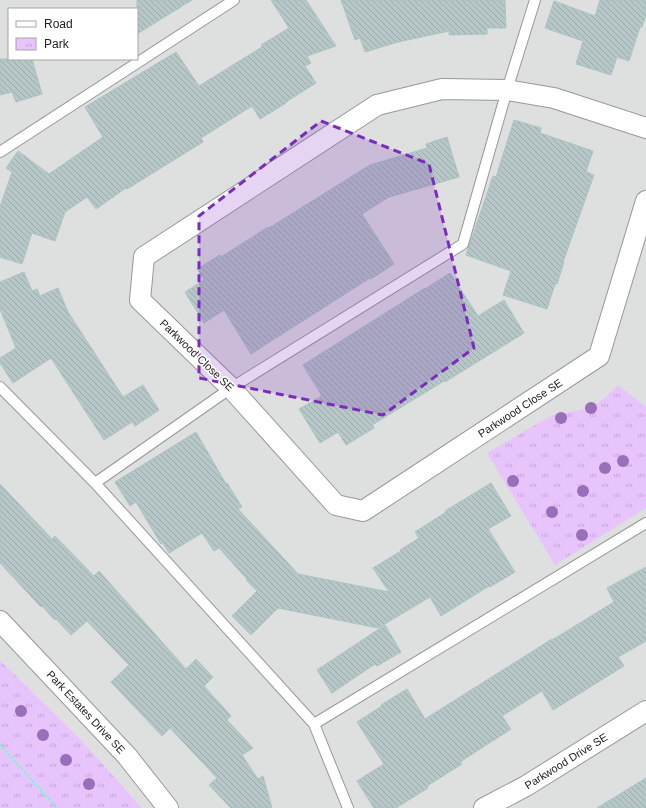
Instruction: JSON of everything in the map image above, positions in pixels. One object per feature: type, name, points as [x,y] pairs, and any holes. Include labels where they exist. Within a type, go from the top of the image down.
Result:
[{"type":"street","name":"Parkwood Close SE","points":[[646,128],[554,98],[507,90],[442,89],[376,106],[144,257],[140,300],[231,388],[336,505],[363,511],[598,356],[646,201]]},
{"type":"street","name":"Park Estates Drive SE","points":[[0,621],[127,756],[168,808]]},
{"type":"street","name":"Parkwood Drive SE","points":[[484,808],[526,786],[646,711]]},
{"type":"lane","points":[[0,152],[234,0]]},
{"type":"lane","points":[[95,483],[231,388],[463,244],[507,90],[535,0]]},
{"type":"lane","points":[[0,386],[95,483],[314,724],[348,808]]},
{"type":"lane","points":[[314,724],[646,523]]},
{"type":"path","points":[[0,745],[57,808]]},
{"type":"highlighted area","points":[[321,121],[429,164],[474,348],[383,415],[199,378],[199,216]]},
{"type":"shaded area","points":[[0,0],[646,0],[646,808],[142,808],[83,742],[0,660]]},
{"type":"green space","points":[[618,385],[646,407],[646,508],[555,565],[487,453],[551,416],[590,408],[605,398]]},
{"type":"green space","points":[[0,660],[83,742],[142,808],[0,808]]},
{"type":"building","points":[[137,0],[192,0],[138,33]]},
{"type":"building","points":[[271,0],[306,0],[336,46],[307,56],[311,63],[305,66],[316,83],[260,119],[252,106],[201,138],[203,142],[127,189],[126,188],[96,209],[87,197],[65,212],[55,241],[32,233],[22,264],[0,257],[0,207],[12,172],[6,168],[18,151],[49,174],[103,137],[85,107],[176,52],[199,86],[262,47],[261,45],[289,28]]},
{"type":"building","points":[[341,0],[505,0],[506,28],[487,28],[487,34],[449,35],[449,31],[398,42],[365,52],[360,38],[355,40]]},
{"type":"building","points":[[600,0],[646,0],[646,15],[642,27],[640,27],[629,61],[617,57],[611,75],[576,64],[583,41],[545,28],[554,1],[595,16]]},
{"type":"building","points":[[0,59],[32,60],[42,94],[16,102],[12,92],[0,95]]},
{"type":"building","points":[[514,120],[541,128],[540,133],[593,151],[586,172],[594,175],[547,309],[503,295],[511,271],[466,255],[493,176],[496,177]]},
{"type":"building","points":[[447,137],[459,177],[389,197],[362,214],[394,264],[251,354],[224,310],[204,323],[185,292],[204,280],[197,269],[220,255],[221,257],[370,165],[427,148],[426,144]]},
{"type":"building","points":[[24,272],[32,291],[37,289],[40,296],[58,288],[68,312],[123,397],[143,385],[159,410],[135,426],[132,422],[104,440],[51,358],[13,383],[0,363],[0,358],[16,348],[0,309],[0,282]]},
{"type":"building","points":[[450,273],[478,316],[504,300],[524,333],[372,425],[374,428],[346,445],[338,432],[320,443],[299,409],[322,396],[303,365]]},
{"type":"building","points":[[196,432],[226,484],[227,483],[242,507],[238,509],[298,574],[389,592],[373,568],[419,538],[415,532],[446,512],[445,511],[491,483],[511,516],[488,529],[515,572],[490,587],[489,586],[441,616],[430,597],[378,628],[278,608],[251,635],[232,616],[257,591],[246,580],[247,579],[219,548],[214,551],[202,533],[169,553],[163,543],[161,544],[136,502],[130,506],[115,482]]},
{"type":"building","points":[[0,484],[52,539],[55,536],[94,576],[99,571],[186,669],[196,659],[213,677],[204,686],[231,716],[227,720],[253,748],[242,755],[258,779],[263,776],[272,808],[231,808],[209,785],[217,778],[170,728],[162,736],[111,682],[129,665],[87,621],[71,635],[56,619],[55,620],[42,606],[41,607],[0,563]]},
{"type":"building","points":[[646,567],[646,641],[618,657],[624,666],[553,710],[542,691],[502,716],[511,729],[460,762],[462,764],[427,786],[428,788],[396,808],[374,808],[357,781],[384,764],[357,722],[407,689],[425,719],[614,602],[607,588]]},
{"type":"building","points":[[385,625],[401,652],[377,666],[375,664],[332,693],[317,670]]},
{"type":"building","points":[[646,778],[646,808],[597,808]]}]
